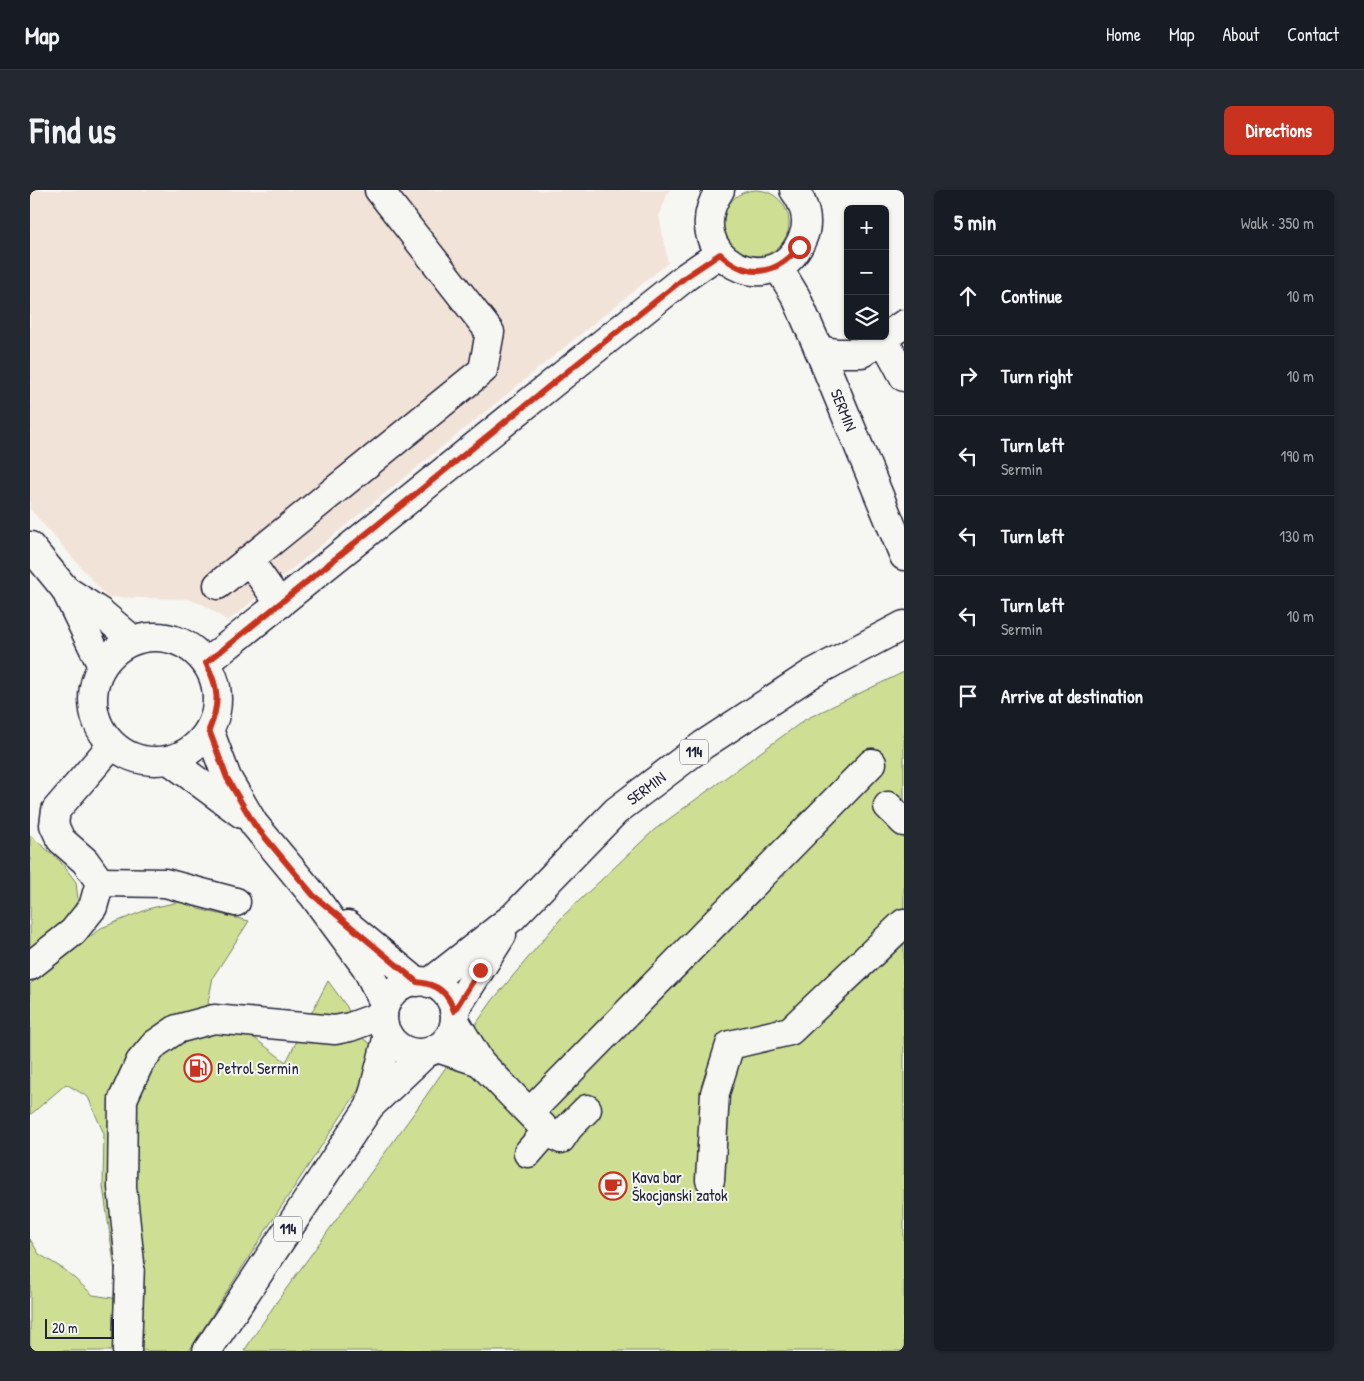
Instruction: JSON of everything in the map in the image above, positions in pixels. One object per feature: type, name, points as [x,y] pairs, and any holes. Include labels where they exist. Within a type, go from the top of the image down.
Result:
[{"type":"street","points":[[218,585],[482,370],[490,332],[379,190]]},
{"type":"street","points":[[720,190],[713,200],[709,214],[708,228],[712,242],[720,254],[729,262],[740,268],[752,271],[778,267],[790,259],[799,247],[805,234],[806,219],[803,204],[796,190]]},
{"type":"street","points":[[206,663],[687,276],[720,254]]},
{"type":"street","name":"SERMIN","points":[[778,267],[796,297],[904,556]]},
{"type":"street","points":[[819,350],[837,353],[862,353],[894,332],[904,377]]},
{"type":"street","points":[[30,547],[65,589],[102,666]]},
{"type":"street","points":[[249,560],[280,604]]},
{"type":"street","points":[[65,589],[100,612],[133,640]]},
{"type":"street","name":"SERMIN","points":[[423,982],[513,917],[616,811],[703,745],[811,674],[904,625]]},
{"type":"street","points":[[160,636],[186,644],[206,663],[214,679],[217,696],[216,714],[209,730],[192,749],[181,756],[154,762],[124,754],[112,745],[103,734],[96,721],[93,693],[96,679],[102,666],[115,651],[133,640],[160,636]]},
{"type":"street","points":[[209,730],[227,778],[254,824],[313,895],[366,967],[394,1043],[403,1050],[414,1053],[432,1051],[480,1062]]},
{"type":"street","points":[[100,882],[85,861],[62,840],[54,825],[56,810],[112,745]]},
{"type":"street","points":[[169,760],[254,824]]},
{"type":"street","points":[[528,1153],[539,1122],[872,763]]},
{"type":"street","points":[[100,882],[165,883],[236,902]]},
{"type":"street","points":[[30,966],[74,932],[93,907],[100,882]]},
{"type":"street","points":[[313,895],[423,982],[438,987],[446,993],[455,1016],[480,1062],[539,1122],[561,1139],[569,1127],[587,1109]]},
{"type":"street","name":"SERMIN","points":[[455,1016],[513,917]]},
{"type":"street","points":[[710,1180],[715,1092],[730,1045],[790,1031],[904,923]]},
{"type":"street","name":"114","points":[[370,1106],[390,997],[396,990],[406,984],[423,982]]},
{"type":"street","name":"114","points":[[207,1351],[370,1106],[446,1041],[452,1031],[455,1016]]},
{"type":"street","points":[[127,1351],[130,1263],[122,1187],[123,1099],[140,1062],[155,1044],[176,1028],[214,1019],[335,1030],[386,1018]]},
{"type":"shaded area","points":[[30,190],[669,190],[659,216],[668,263],[228,621],[204,605],[188,599],[107,597],[30,509]]},
{"type":"green space","points":[[756,190],[769,193],[779,200],[786,210],[789,223],[786,236],[779,246],[769,253],[756,256],[743,253],[733,246],[726,236],[723,223],[726,210],[733,200],[743,193]]},
{"type":"green space","points":[[904,672],[904,1351],[244,1351],[278,1300],[414,1113],[492,1001],[563,916],[654,830],[806,719]]},
{"type":"green space","points":[[30,835],[60,861],[76,882],[78,900],[67,919],[30,950]]},
{"type":"green space","points":[[188,900],[198,909],[249,921],[213,977],[208,1003],[286,1062],[328,981],[347,1007],[359,1036],[377,1048],[381,1056],[275,1216],[189,1351],[30,1351],[30,1239],[39,1254],[65,1270],[93,1295],[119,1299],[103,1186],[104,1134],[88,1097],[66,1084],[30,1115],[30,984],[101,928],[151,908]]},
{"type":"place","name":"Petrol Sermin","points":[[198,1068]]},
{"type":"place","name":"Kava bar Škocjanski zatok","points":[[613,1186]]},
{"type":"route","points":[[480,970],[454,1011],[446,993],[428,983],[417,982],[313,895],[254,824],[227,778],[209,730],[216,714],[217,696],[214,679],[206,663],[687,276],[720,254],[740,268],[752,271],[778,267],[790,259],[799,247]]}]
